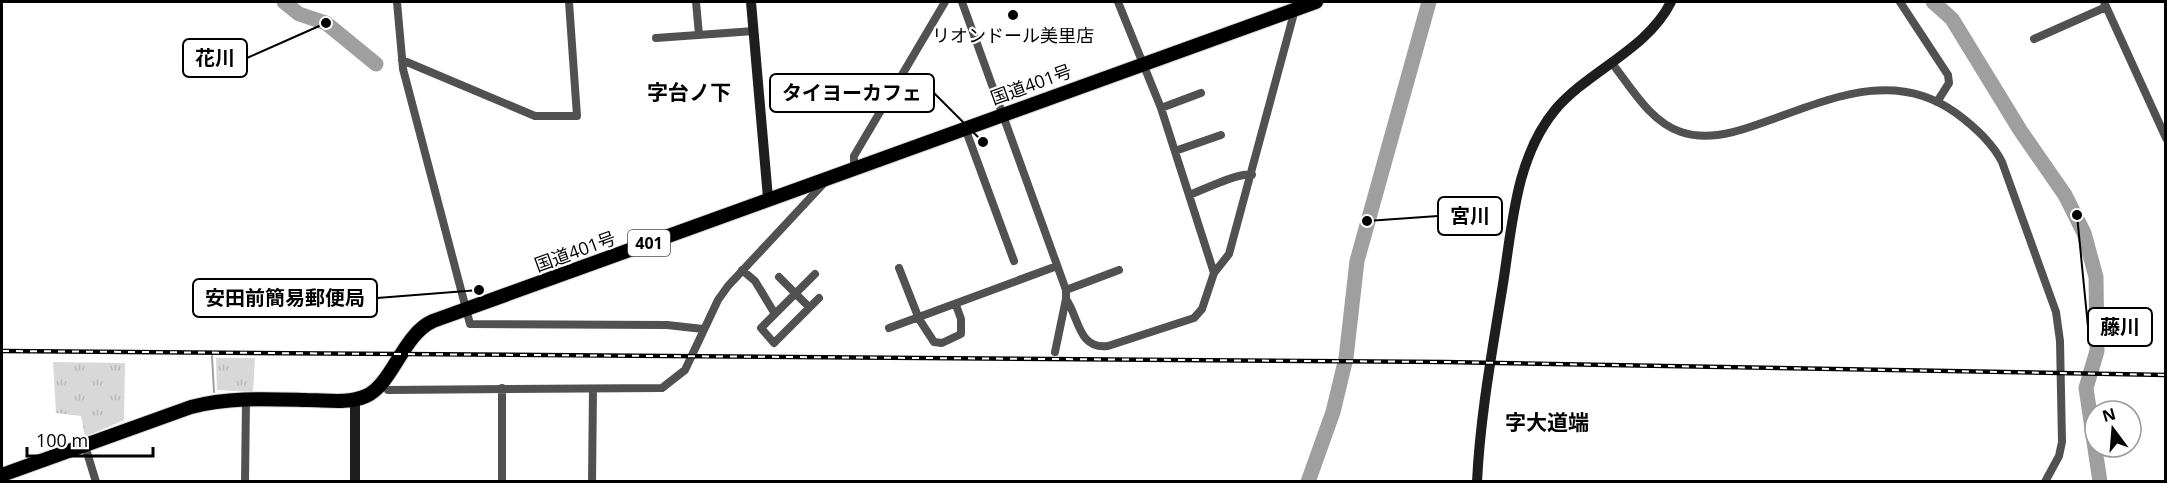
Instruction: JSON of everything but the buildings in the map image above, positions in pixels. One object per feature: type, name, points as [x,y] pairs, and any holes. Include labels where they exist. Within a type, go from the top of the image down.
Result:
[{"type":"highway","name":"国道401号","points":[[2,475],[216,400],[355,399],[369,396],[382,382],[424,324],[1004,114],[1297,5],[1316,2]]},
{"type":"street","points":[[397,2],[402,60],[468,322],[474,325],[667,325],[703,329]]},
{"type":"street","points":[[402,60],[535,116],[577,116],[569,2]]},
{"type":"street","points":[[696,2],[699,35]]},
{"type":"street","points":[[751,2],[768,198]]},
{"type":"street","points":[[854,167],[854,156],[945,2]]},
{"type":"street","points":[[962,2],[1066,290],[1055,352]]},
{"type":"street","points":[[1118,2],[1161,108],[1214,273]]},
{"type":"street","points":[[1478,482],[1479,435],[1522,176],[1530,152],[1556,109],[1659,22],[1671,2]]},
{"type":"street","points":[[1900,2],[1948,75],[1949,83],[1937,102]]},
{"type":"street","points":[[2034,39],[2105,4],[2166,138]]},
{"type":"street","points":[[1066,299],[1082,335],[1096,346],[1108,346],[1194,318],[1202,309],[1214,273],[1229,254],[1297,5]]},
{"type":"street","points":[[656,38],[754,31]]},
{"type":"street","points":[[1611,62],[1653,116],[1681,132],[1695,135],[1726,134],[1840,95],[1869,89],[1898,90],[1937,102],[1976,128],[1998,153],[2018,202],[2056,312],[2062,360],[2062,442],[2059,456],[2045,482]]},
{"type":"street","points":[[1161,108],[1202,93]]},
{"type":"street","points":[[965,128],[1014,261]]},
{"type":"street","points":[[1175,151],[1221,135]]},
{"type":"street","points":[[1189,195],[1223,183],[1232,176],[1247,173],[1252,175]]},
{"type":"street","points":[[388,390],[662,388],[685,370],[718,300],[742,270],[825,183],[826,178]]},
{"type":"street","points":[[889,328],[919,319],[1057,266]]},
{"type":"street","points":[[899,268],[919,319],[934,342],[952,339],[963,330],[956,305]]},
{"type":"street","points":[[742,270],[755,281],[775,314]]},
{"type":"street","points":[[1066,290],[1119,270]]},
{"type":"street","points":[[815,274],[761,328],[774,343],[819,298]]},
{"type":"street","points":[[779,277],[809,307]]},
{"type":"street","points":[[502,388],[502,482]]},
{"type":"street","points":[[592,482],[593,389]]},
{"type":"street","points":[[355,399],[355,482]]},
{"type":"street","points":[[245,482],[246,400]]},
{"type":"street","points":[[86,446],[96,482]]},
{"type":"green space","points":[[216,358],[255,358],[253,392],[217,390]]},
{"type":"green space","points":[[53,362],[125,363],[124,420],[85,437],[81,416],[56,413]]},
{"type":"waterway","points":[[284,2],[299,14],[326,23],[376,64]]},
{"type":"waterway","points":[[1308,482],[1333,412],[1346,358],[1357,261],[1429,2]]},
{"type":"waterway","points":[[1933,2],[1952,19],[2020,130],[2065,195],[2084,233],[2096,277],[2097,351],[2086,388],[2100,482]]},
{"type":"waterway","points":[[212,356],[214,392]]},
{"type":"railway","points":[[2,351],[1445,362],[2166,375]]},
{"type":"place","name":"リオンドール美里店","points":[[1013,15]]},
{"type":"place","name":"花川","points":[[326,23]]},
{"type":"place","name":"タイヨーカフェ","points":[[983,142]]},
{"type":"place","name":"藤川","points":[[2077,215]]},
{"type":"place","name":"宮川","points":[[1367,221]]},
{"type":"place","name":"安田前簡易郵便局","points":[[479,290]]},
{"type":"district","name":"字台ノ下","points":[[689,92]]},
{"type":"district","name":"字大道端","points":[[1547,422]]}]
